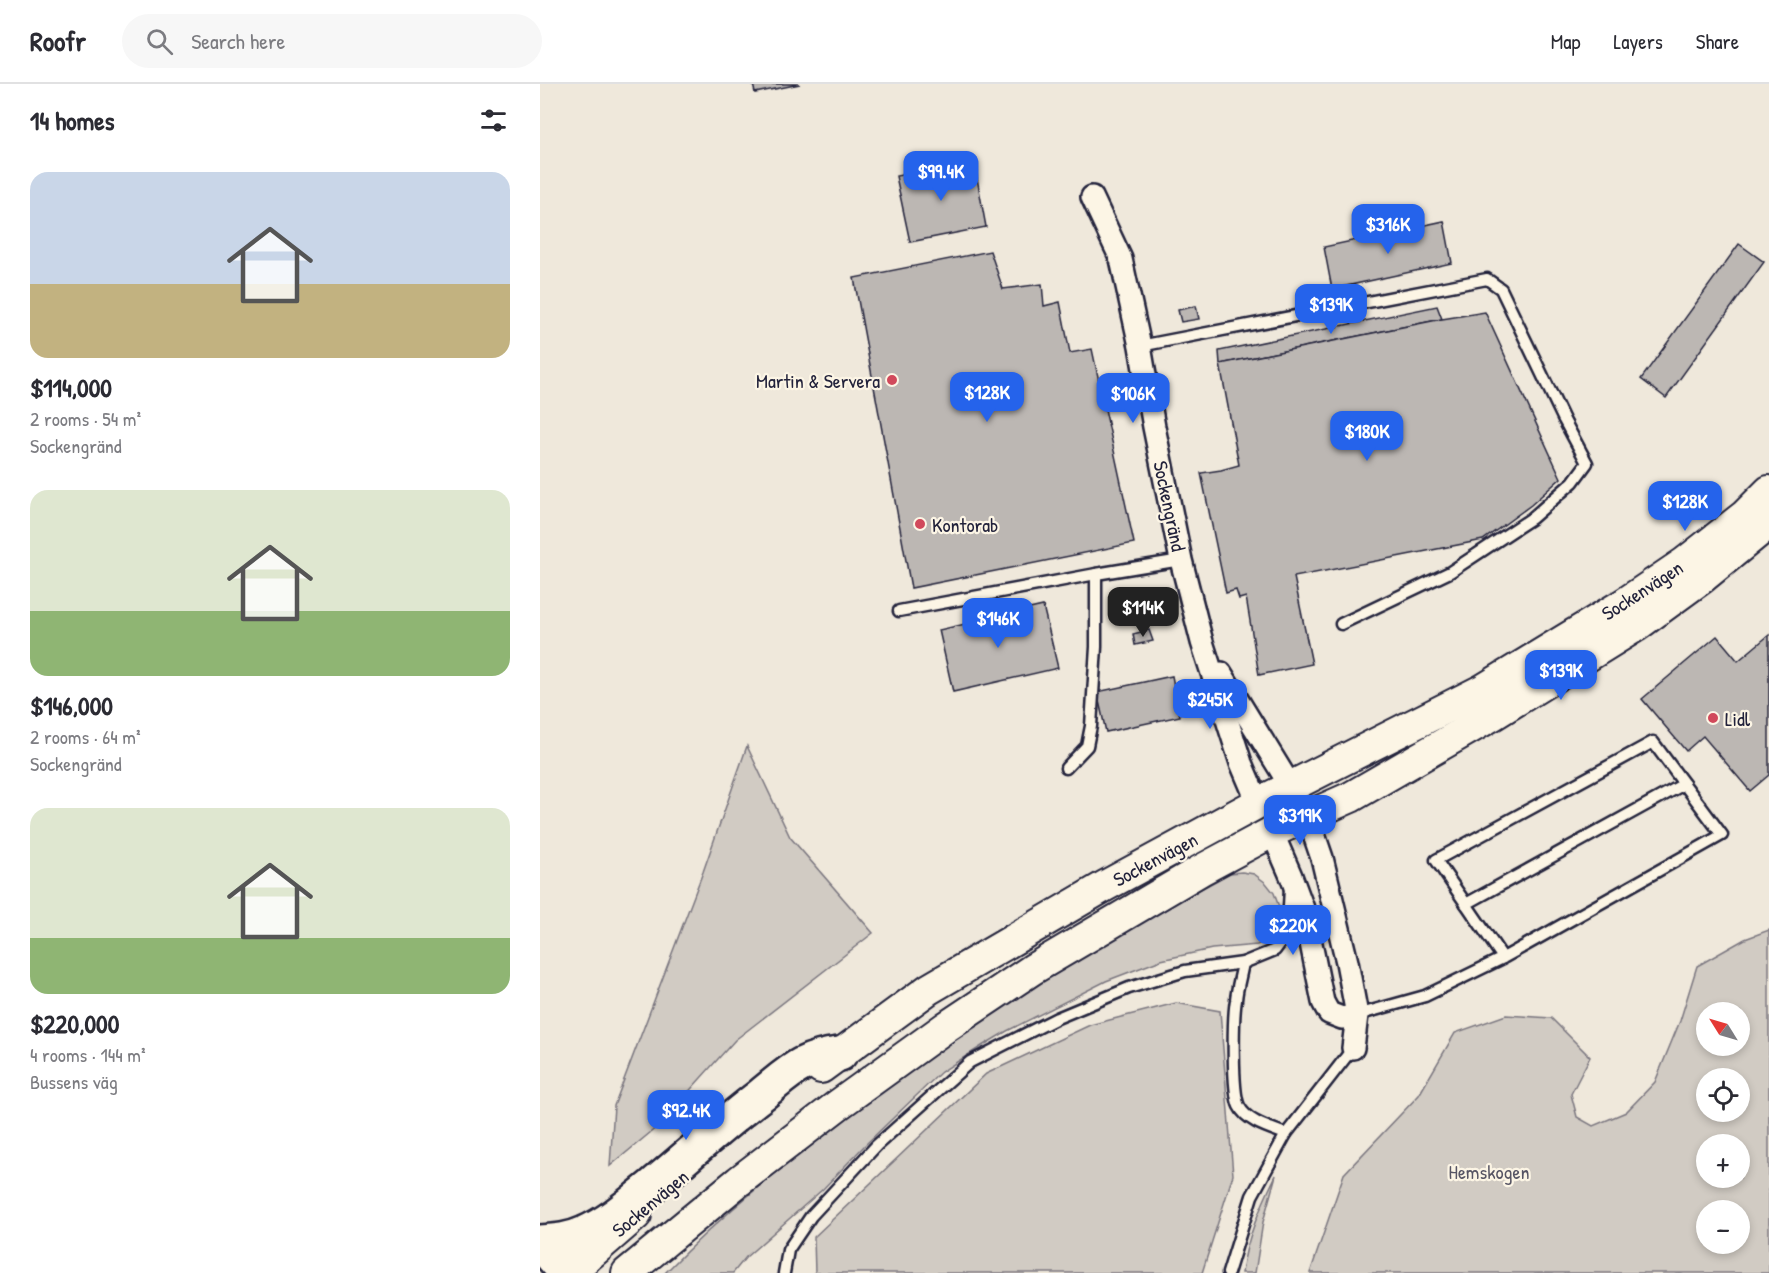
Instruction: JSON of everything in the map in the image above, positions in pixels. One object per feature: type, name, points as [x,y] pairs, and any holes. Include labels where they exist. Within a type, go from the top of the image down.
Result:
[{"type":"highway","points":[[540,1242],[570,1238],[596,1227],[623,1209],[736,1114],[802,1063],[820,1056],[840,1054]]},
{"type":"highway","points":[[540,1242],[567,1273]]},
{"type":"main road","name":"Sockenvägen","points":[[567,1273],[742,1125],[929,989],[1105,886],[1258,803],[1482,690],[1615,609],[1693,556],[1745,515],[1769,490]]},
{"type":"main road","name":"Sockenvägen","points":[[627,1273],[739,1181],[838,1105],[946,1027],[1033,969],[1191,876],[1272,832],[1351,797],[1483,721],[1638,625],[1701,579],[1769,522]]},
{"type":"main road","points":[[1290,787],[1308,817]]},
{"type":"main road","points":[[1258,803],[1272,832]]},
{"type":"main road","name":"Sockenvägen","points":[[656,1273],[666,1258],[778,1163],[838,1105]]},
{"type":"street","name":"Sockengränd","points":[[1092,197],[1121,259],[1181,560],[1202,642],[1241,763],[1258,803]]},
{"type":"street","name":"Sockengränd","points":[[1202,642],[1290,787]]},
{"type":"street","points":[[1308,817],[1322,858],[1357,1015],[1353,1048]]},
{"type":"street","points":[[1272,832],[1305,914],[1323,1002],[1329,1013],[1342,1018],[1357,1015]]},
{"type":"lane","points":[[1140,346],[1487,279],[1501,289],[1587,463],[1573,482],[1532,518],[1450,572],[1341,624]]},
{"type":"lane","points":[[899,611],[1181,560]]},
{"type":"lane","points":[[1066,768],[1087,746],[1091,726],[1096,647],[1096,574]]},
{"type":"lane","points":[[1357,1015],[1425,996],[1503,958],[1722,835],[1653,742],[1436,860],[1503,958]]},
{"type":"lane","points":[[1466,904],[1684,784]]},
{"type":"lane","points":[[784,1273],[788,1250],[811,1216],[877,1145],[970,1062],[1057,1018],[1129,988],[1185,971],[1243,963],[1275,950],[1284,938],[1288,924],[1291,876]]},
{"type":"lane","points":[[1243,963],[1235,1001],[1235,1089],[1239,1106],[1246,1115],[1259,1124],[1286,1134]]},
{"type":"lane","points":[[1228,1273],[1252,1196],[1286,1134],[1353,1048]]},
{"type":"green space","points":[[747,746],[790,837],[873,933],[735,1040],[657,1127],[610,1166],[614,1106],[703,872]]},
{"type":"green space","points":[[1230,873],[1254,874],[1274,893],[1279,907],[1280,920],[1277,930],[1270,938],[1257,945],[1212,949],[1161,960],[1106,981],[1007,1031],[941,1072],[823,1189],[746,1257],[733,1273],[665,1273],[734,1207],[783,1167],[969,1029],[1061,969],[1109,941]]},
{"type":"green space","name":"Hemskogen","points":[[1769,930],[1769,1273],[1310,1273],[1344,1174],[1419,1095],[1455,1033],[1506,1015],[1551,1018],[1590,1057],[1571,1094],[1577,1117],[1593,1126],[1626,1112],[1655,1082],[1680,1021],[1697,966],[1745,939]]},
{"type":"green space","points":[[1176,1003],[1220,1011],[1233,1175],[1202,1273],[815,1273],[814,1237],[986,1074],[1090,1025]]},
{"type":"green space","points":[[1276,1175],[1263,1222],[1255,1273],[1242,1273],[1251,1235]]},
{"type":"building","points":[[753,84],[800,84],[755,93]]},
{"type":"building","points":[[974,162],[986,227],[910,242],[896,176]]},
{"type":"building","points":[[1444,221],[1452,263],[1332,289],[1324,247]]},
{"type":"building","points":[[1739,244],[1764,262],[1666,398],[1641,379]]},
{"type":"building","points":[[990,251],[1003,289],[1042,284],[1044,306],[1060,302],[1070,353],[1092,349],[1134,543],[911,588],[854,278]]},
{"type":"building","points":[[1196,306],[1199,319],[1181,322],[1178,310]]},
{"type":"building","points":[[1437,306],[1442,319],[1220,364],[1219,351]]},
{"type":"building","points":[[1485,312],[1561,478],[1531,505],[1483,540],[1294,577],[1312,664],[1259,675],[1246,597],[1239,599],[1236,590],[1226,593],[1201,473],[1239,465],[1220,364]]},
{"type":"building","points":[[1043,606],[1058,668],[953,692],[939,630]]},
{"type":"building","points":[[1149,630],[1153,641],[1135,645],[1133,634]]},
{"type":"building","name":"Lidl","points":[[1769,635],[1769,775],[1750,791],[1703,736],[1686,751],[1642,699],[1717,636],[1738,661]]},
{"type":"building","points":[[1172,676],[1180,716],[1106,732],[1097,692]]},
{"type":"place","name":"Martin & Servera","points":[[892,380]]},
{"type":"place","name":"Kontorab","points":[[920,524]]},
{"type":"place","name":"Lidl","points":[[1713,718]]}]
